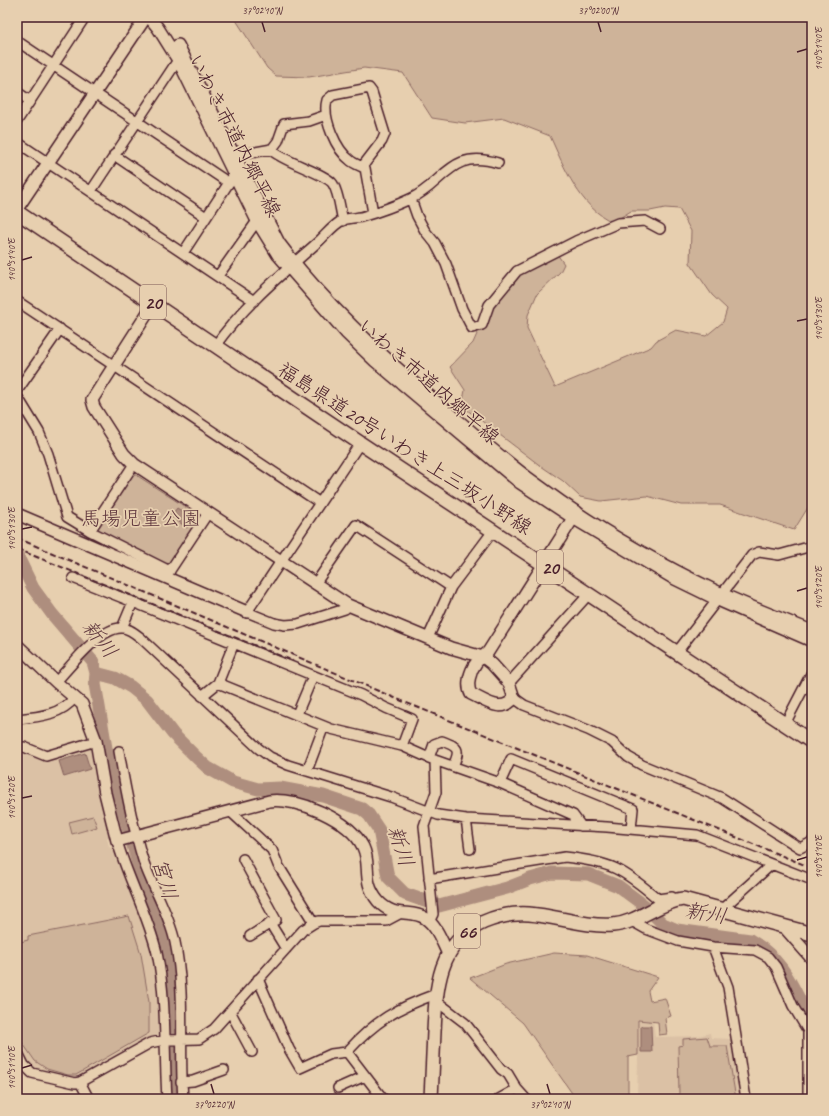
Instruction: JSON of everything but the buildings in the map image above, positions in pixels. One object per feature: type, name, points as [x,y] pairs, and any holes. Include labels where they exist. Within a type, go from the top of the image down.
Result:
[{"type":"main road","name":"福島県道20号いわき上三坂小野線","points":[[17,210],[215,346],[812,742]]},
{"type":"main road","points":[[683,899],[812,934]]},
{"type":"main road","name":"66","points":[[431,1099],[436,997],[442,967],[448,954],[465,933],[477,925],[503,916],[529,914],[599,925],[614,925],[683,899]]},
{"type":"street","name":"いわき市道内郷平線","points":[[147,17],[166,40],[178,60],[257,221],[278,255],[401,372],[535,484],[576,515],[720,597],[812,641]]},
{"type":"street","points":[[17,210],[147,17]]},
{"type":"street","name":"いわき市道内郷平線","points":[[158,17],[176,41],[232,151],[235,176],[268,225],[291,266]]},
{"type":"street","points":[[17,121],[54,65],[81,19]]},
{"type":"street","points":[[17,41],[138,120],[235,176],[183,253]]},
{"type":"street","points":[[91,191],[178,60]]},
{"type":"street","points":[[362,167],[382,141],[385,134],[371,90],[368,88],[329,97],[326,103],[326,115],[333,136],[343,153],[352,162],[362,167],[365,168],[373,213]]},
{"type":"street","points":[[17,92],[30,101]]},
{"type":"street","points":[[232,151],[250,153],[270,150],[277,143],[284,124],[309,121],[326,115]]},
{"type":"street","points":[[17,142],[254,301]]},
{"type":"street","points":[[270,150],[306,170],[330,180],[334,187],[343,220]]},
{"type":"street","points":[[114,155],[206,217]]},
{"type":"street","points":[[215,346],[230,325],[254,301],[343,220],[373,213],[411,199],[456,164],[467,161],[488,160],[498,163]]},
{"type":"street","points":[[411,199],[417,216],[425,231],[435,243],[446,264],[462,309],[472,328],[482,325],[489,305],[517,271],[576,241],[618,223],[645,221],[660,229]]},
{"type":"street","points":[[218,276],[257,221]]},
{"type":"street","points":[[17,301],[115,364],[320,503]]},
{"type":"street","points":[[154,303],[92,400],[94,407],[124,454],[134,464],[348,606],[451,648],[483,657],[492,664],[509,683],[514,698],[524,705],[600,736],[612,742],[628,757],[642,765],[722,798],[800,848],[812,842]]},
{"type":"street","points":[[17,392],[60,329]]},
{"type":"street","points":[[17,396],[38,432],[48,454],[67,517],[168,574],[246,612],[274,623],[298,624],[345,609],[348,606]]},
{"type":"street","points":[[246,612],[360,443]]},
{"type":"street","points":[[90,531],[134,464]]},
{"type":"street","points":[[168,574],[208,513]]},
{"type":"street","points":[[17,514],[168,574]]},
{"type":"street","points":[[514,698],[507,706],[501,707],[471,694],[468,684],[476,662],[488,652],[576,515]]},
{"type":"street","points":[[315,584],[356,525],[452,587]]},
{"type":"street","points":[[428,638],[452,587],[493,531]]},
{"type":"street","points":[[677,652],[752,555],[759,552],[779,555],[812,546]]},
{"type":"street","points":[[73,578],[361,695],[412,719],[402,746]]},
{"type":"street","points":[[509,683],[589,594]]},
{"type":"street","name":"いわき市道内郷平線","points":[[720,597],[812,631]]},
{"type":"street","points":[[122,628],[133,602]]},
{"type":"street","points":[[58,680],[95,642],[106,633],[122,628],[132,631],[141,638],[202,696],[270,757],[279,762],[391,797],[438,815],[466,819],[631,829],[697,835],[812,880]]},
{"type":"street","points":[[202,696],[218,683],[234,643]]},
{"type":"street","points":[[17,645],[58,680],[82,704],[96,741],[105,793],[119,840],[124,868],[144,914],[156,951],[160,970],[166,1040],[167,1099]]},
{"type":"street","points":[[785,724],[812,672]]},
{"type":"street","points":[[297,714],[313,676]]},
{"type":"street","points":[[218,683],[324,726],[402,746],[432,759],[500,783],[573,815],[581,826]]},
{"type":"street","points":[[17,719],[48,715],[71,702],[75,697]]},
{"type":"street","points":[[307,771],[324,726]]},
{"type":"street","points":[[17,747],[24,747],[46,756],[96,741]]},
{"type":"street","points":[[429,922],[433,914],[433,909],[424,826],[436,792],[432,759],[434,744],[442,741],[454,746],[457,749],[457,757],[453,766]]},
{"type":"street","points":[[119,750],[129,806],[143,860],[175,939],[181,988],[181,1082],[183,1099]]},
{"type":"street","points":[[500,783],[511,759],[633,809],[631,829]]},
{"type":"street","points":[[119,840],[269,801],[284,800],[332,818],[348,828],[362,846],[368,882],[372,892],[385,907],[401,913],[418,915],[429,922],[448,954]]},
{"type":"street","points":[[231,812],[272,850],[278,865],[314,923]]},
{"type":"street","points":[[466,819],[470,849]]},
{"type":"street","points":[[430,881],[565,857],[587,860],[614,867],[627,874],[658,899],[673,896],[683,899]]},
{"type":"street","points":[[243,859],[276,920],[250,936]]},
{"type":"street","points":[[722,909],[771,865]]},
{"type":"street","points":[[17,1052],[24,1065],[32,1073],[75,1083],[80,1082],[142,1047],[166,1040],[199,1040],[206,1036],[230,1011],[306,927],[314,923],[386,921],[401,913]]},
{"type":"street","points":[[634,918],[646,929],[678,941],[714,947],[755,950],[768,957],[776,967],[793,1006],[808,1031],[810,1087],[808,1099]]},
{"type":"street","points":[[271,923],[286,949]]},
{"type":"street","points":[[784,927],[812,958]]},
{"type":"street","points":[[714,947],[728,987],[746,1099]]},
{"type":"street","points":[[258,980],[289,1049],[300,1068],[331,1054],[347,1052],[362,1035],[379,1020],[418,1000],[436,997],[465,1023],[501,1069],[508,1074],[517,1089],[526,1099]]},
{"type":"street","points":[[230,1011],[252,1052]]},
{"type":"street","points":[[347,1052],[383,1099]]},
{"type":"street","points":[[181,1082],[194,1081],[224,1070]]},
{"type":"street","points":[[338,1088],[365,1076]]},
{"type":"street","points":[[80,1082],[89,1099]]},
{"type":"street","points":[[500,1099],[517,1089]]},
{"type":"shaded area","points":[[177,508],[194,519],[187,528],[171,516]]},
{"type":"shaded area","points":[[94,745],[112,832],[107,838],[109,847],[116,850],[122,871],[141,915],[153,952],[159,994],[158,1037],[75,1081],[29,1068],[17,1044],[17,750],[25,751],[38,758],[47,759]]},
{"type":"shaded area","points":[[85,753],[90,769],[64,777],[59,761]]},
{"type":"shaded area","points":[[653,1020],[655,1037],[698,1036],[710,1033],[711,1038],[731,1039],[743,1099],[637,1099],[639,1021]]},
{"type":"shaded area","points":[[641,1026],[651,1026],[652,1052],[641,1052]]},
{"type":"green space","points":[[234,17],[812,17],[812,501],[794,530],[720,505],[681,505],[647,496],[601,501],[580,497],[563,481],[538,464],[462,406],[465,390],[450,367],[473,343],[488,309],[514,276],[557,254],[564,264],[560,272],[537,294],[528,315],[527,328],[555,387],[651,347],[656,341],[676,330],[706,336],[723,322],[727,309],[712,295],[690,263],[691,231],[679,209],[665,208],[650,211],[631,211],[613,222],[601,216],[582,197],[567,173],[550,136],[504,118],[465,123],[432,118],[403,73],[364,68],[309,77],[276,76],[267,68]]},
{"type":"green space","name":"馬場児童公園","points":[[130,471],[204,519],[170,571],[90,531]]},
{"type":"green space","points":[[93,816],[97,827],[72,834],[69,822]]},
{"type":"green space","points":[[129,916],[141,954],[149,1002],[149,1033],[76,1075],[68,1075],[47,1069],[35,1061],[17,1035],[17,943],[28,940],[28,936]]},
{"type":"green space","points":[[554,953],[587,955],[658,977],[648,991],[650,1001],[665,998],[671,1016],[665,1018],[667,1034],[659,1035],[658,1022],[638,1020],[638,1055],[628,1057],[628,1099],[576,1099],[523,1023],[470,978],[506,964]]},
{"type":"green space","points":[[707,1037],[710,1046],[727,1046],[736,1099],[677,1099],[679,1093],[678,1046],[683,1045],[683,1039]]},
{"type":"waterway","name":"宮川","points":[[17,555],[33,588],[52,614],[93,662],[96,673],[95,684],[106,748],[142,878],[163,943],[169,967],[177,1099]]},
{"type":"waterway","name":"新川","points":[[96,673],[115,678],[131,687],[147,700],[173,734],[197,758],[208,768],[233,782],[258,789],[280,788],[323,796],[362,809],[369,815],[379,830],[388,877],[405,894],[439,906],[507,888],[530,879],[552,873],[588,874],[618,886],[645,906],[663,924],[677,930],[750,940],[762,948],[772,957],[787,977],[812,1024]]},
{"type":"railway","points":[[17,538],[402,701],[812,868]]},
{"type":"railway","points":[[17,549],[293,661]]}]
